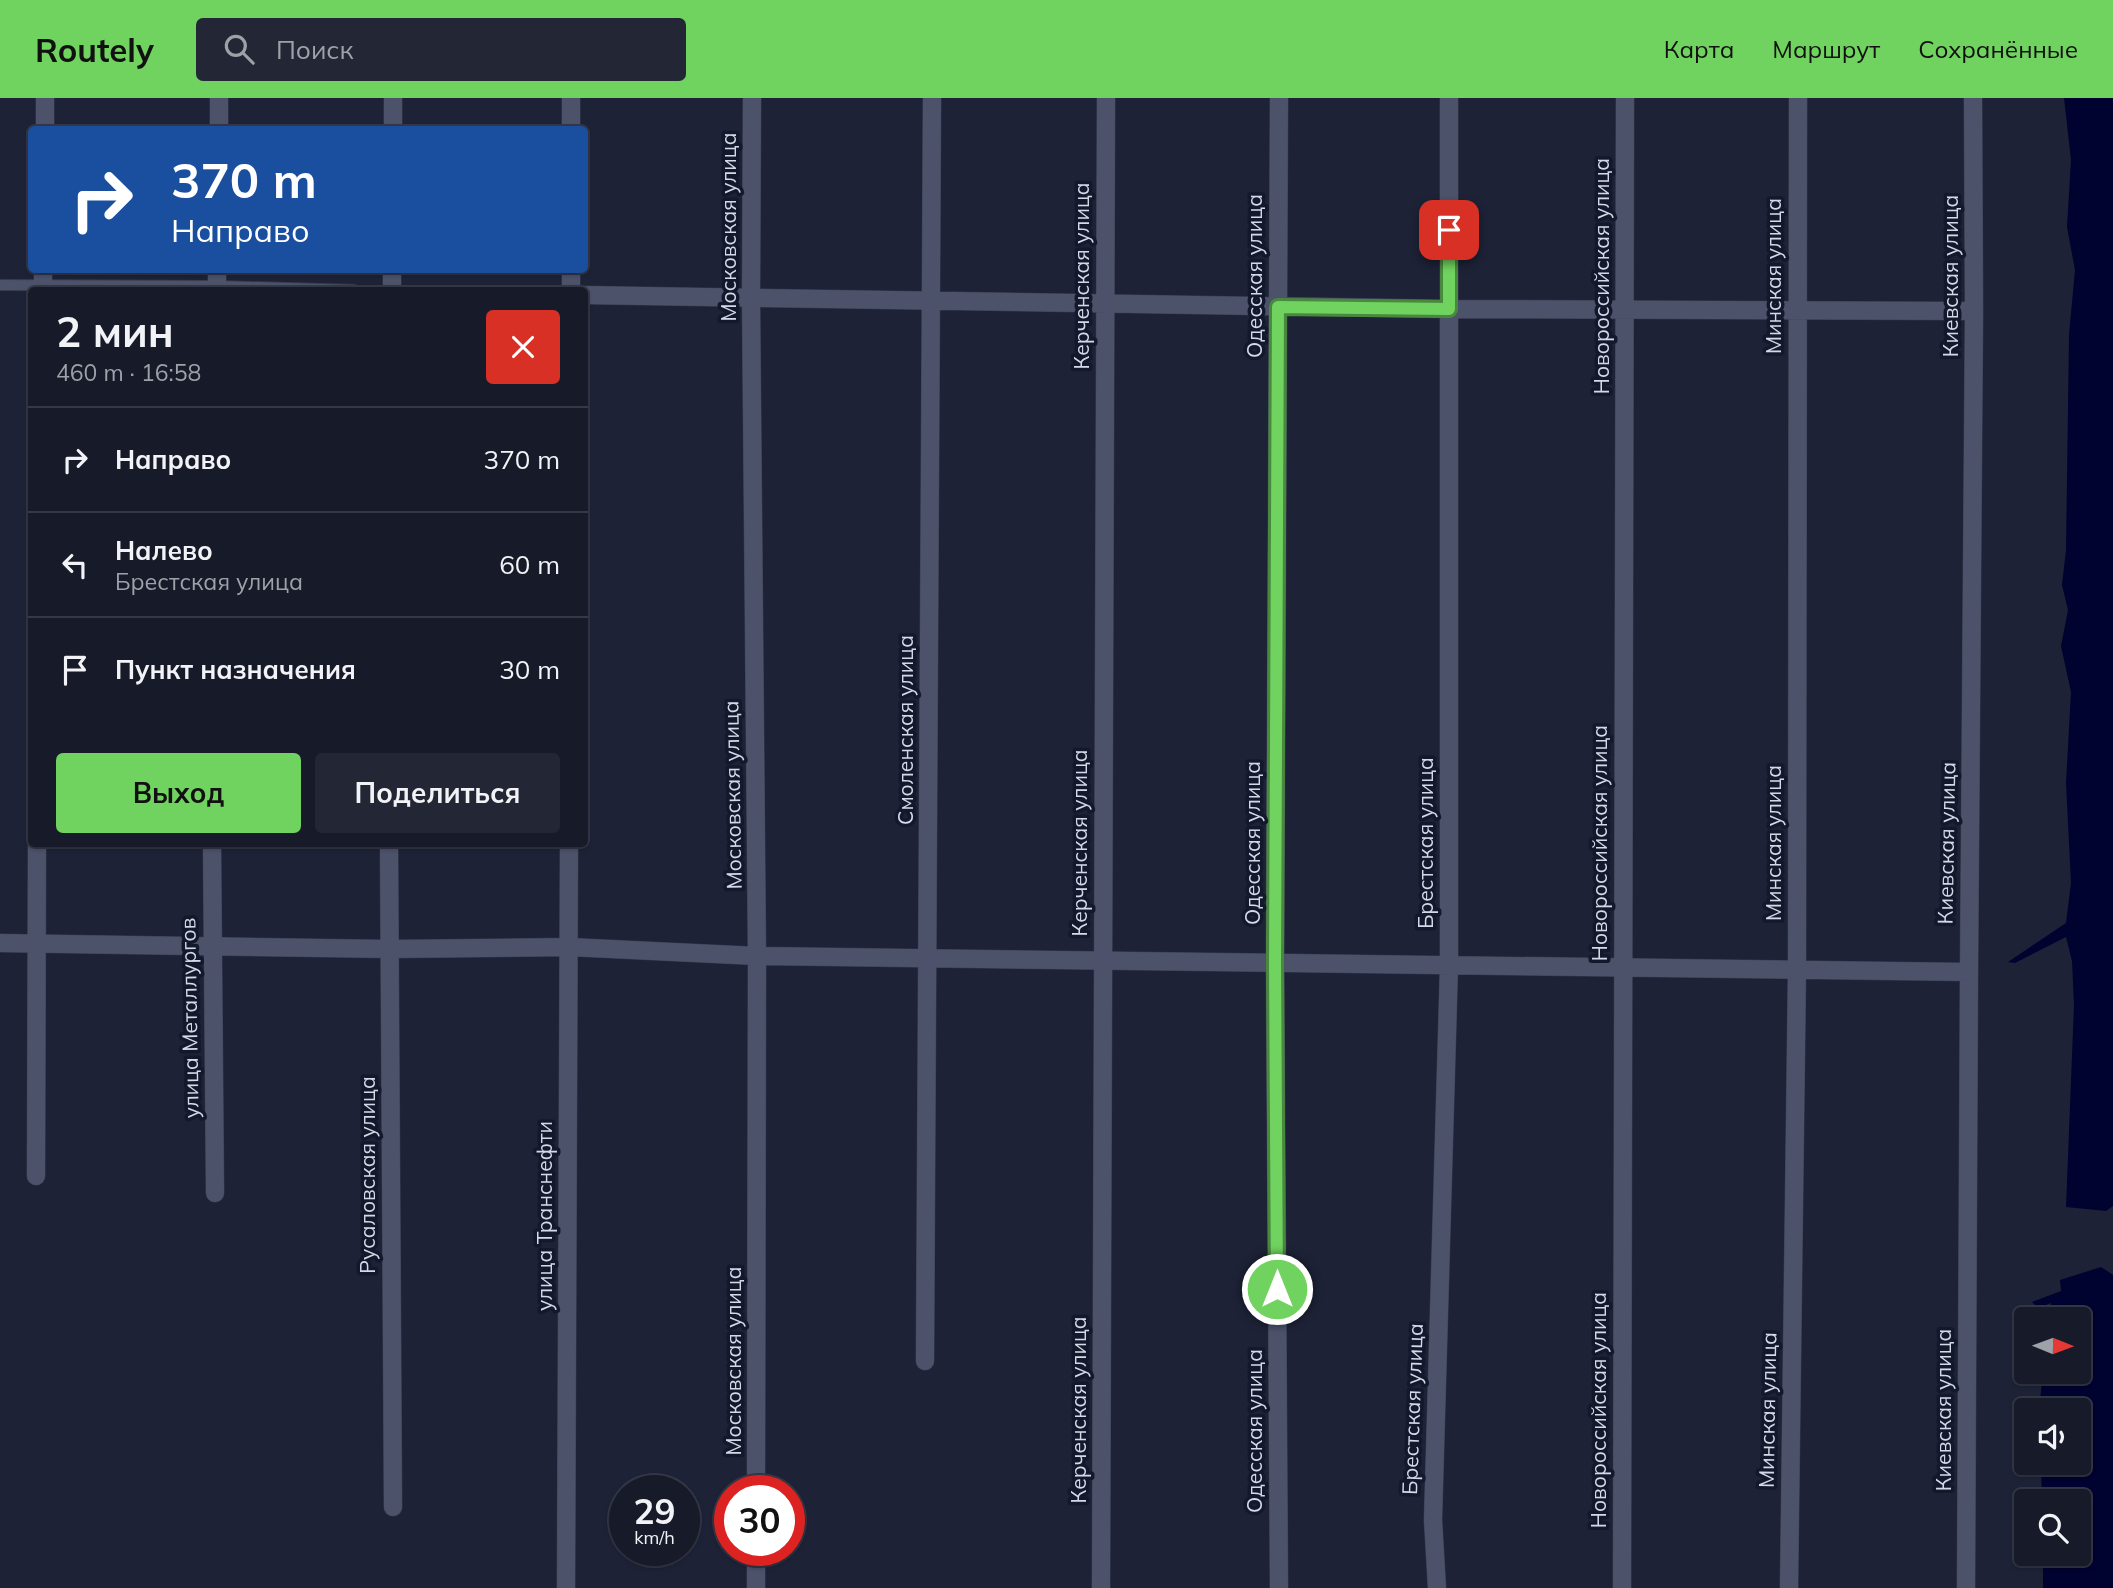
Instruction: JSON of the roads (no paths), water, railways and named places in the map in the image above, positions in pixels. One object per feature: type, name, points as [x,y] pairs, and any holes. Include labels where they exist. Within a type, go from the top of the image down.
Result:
[{"type":"street","points":[[45,98],[45,126]]},
{"type":"street","points":[[219,98],[219,126]]},
{"type":"street","points":[[393,98],[393,126]]},
{"type":"street","points":[[571,126],[572,98]]},
{"type":"street","name":"Московская улица","points":[[752,98],[751,298],[757,956],[756,1475]]},
{"type":"street","name":"Смоленская улица","points":[[925,1361],[933,98]]},
{"type":"street","name":"Керченская улица","points":[[1101,1588],[1106,98]]},
{"type":"street","name":"Одесская улица","points":[[1279,98],[1275,962],[1279,1588]]},
{"type":"street","name":"Брестская улица","points":[[1437,1588],[1433,1520],[1449,965],[1449,98]]},
{"type":"street","name":"Новороссийская улица","points":[[1622,1588],[1625,98]]},
{"type":"street","name":"Минская улица","points":[[1789,1588],[1797,969],[1798,98]]},
{"type":"street","name":"Киевская улица","points":[[1966,1588],[1973,98]]},
{"type":"street","points":[[588,295],[1449,309],[1974,311]]},
{"type":"street","points":[[36,1176],[37,847]]},
{"type":"street","name":"улица Металлургов","points":[[212,847],[215,1193]]},
{"type":"street","name":"Русаловская улица","points":[[390,847],[393,1507]]},
{"type":"street","name":"улица Транснефти","points":[[566,1588],[569,847]]},
{"type":"street","points":[[0,943],[389,949],[569,947],[757,956],[1969,972]]},
{"type":"street","points":[[756,1566],[756,1588]]},
{"type":"lane","points":[[0,285],[43,282],[217,282],[303,287]]},
{"type":"water","points":[[2064,98],[2113,98],[2113,1206],[2106,1211],[2066,1207],[2074,1005],[2072,961],[2066,937],[2015,963],[2008,962],[2066,923],[2071,883],[2066,783],[2071,692],[2061,646],[2068,610],[2062,585],[2066,550],[2069,335],[2075,270],[2067,227],[2071,160]]},
{"type":"water","points":[[2101,1267],[2113,1275],[2113,1588],[2043,1588],[2043,1566],[2091,1566],[2091,1489],[2042,1489],[2041,1475],[2091,1475],[2091,1398],[2040,1398],[2042,1384],[2091,1384],[2091,1307],[2051,1307],[2051,1303],[2037,1307],[2032,1302],[2061,1291],[2060,1280]]}]
